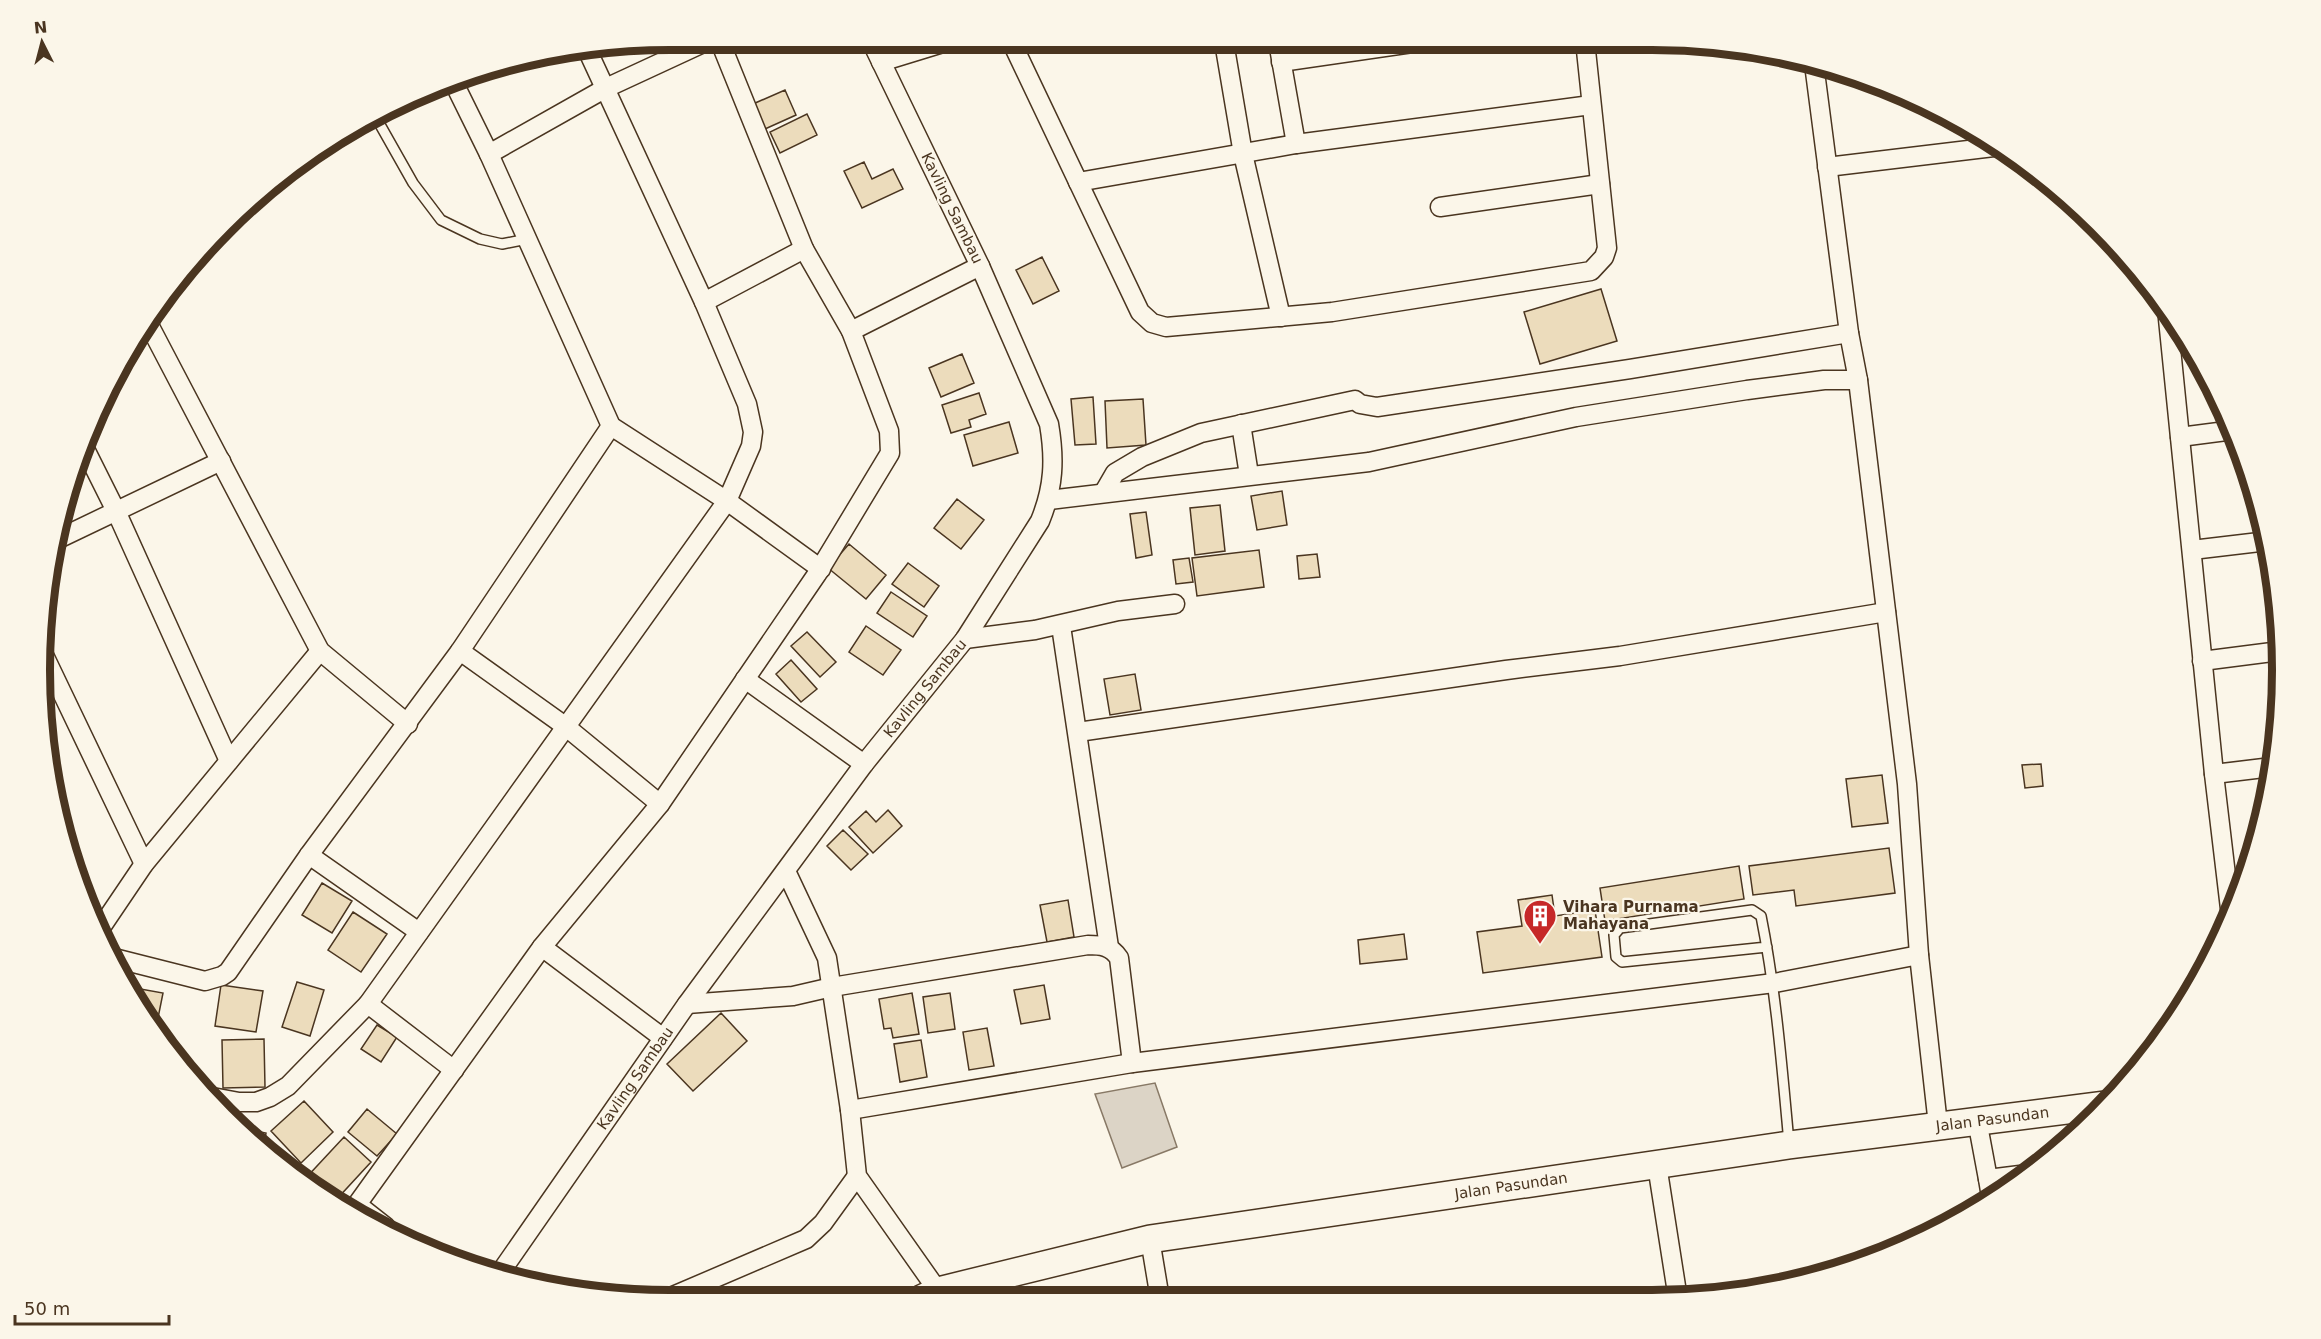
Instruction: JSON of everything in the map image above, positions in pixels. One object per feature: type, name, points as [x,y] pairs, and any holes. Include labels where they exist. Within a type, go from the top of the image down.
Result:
[{"type":"street","points":[[489,154],[606,88],[688,50]]},
{"type":"street","points":[[358,1205],[542,947],[660,804],[820,568],[891,453],[889,431],[851,331],[804,249],[723,50]]},
{"type":"street","name":"Kavling Sambau","points":[[504,1267],[687,1004],[864,764],[965,639],[1041,521],[1049,500],[1054,452],[1049,423],[980,266],[875,50]]},
{"type":"street","points":[[880,62],[920,50]]},
{"type":"street","points":[[1015,50],[1140,312],[1152,323],[1166,327],[1332,312],[1591,271],[1604,257],[1607,248],[1586,50]]},
{"type":"street","points":[[1225,50],[1243,153],[1281,317]]},
{"type":"street","points":[[1279,50],[1296,144]]},
{"type":"street","points":[[1281,63],[1367,50]]},
{"type":"street","points":[[222,1098],[239,1102],[256,1102],[288,1086],[368,1004],[727,501],[751,446],[751,418],[704,302],[590,55]]},
{"type":"street","points":[[1815,72],[1849,333],[1858,380],[1907,784],[1919,956],[1938,1125]]},
{"type":"street","points":[[456,87],[489,154],[611,426],[727,501],[820,568]]},
{"type":"street","points":[[1078,182],[1296,144],[1591,105]]},
{"type":"street","points":[[1827,167],[1986,148]]},
{"type":"street","points":[[1440,207],[1600,184]]},
{"type":"street","points":[[704,302],[804,249]]},
{"type":"street","points":[[851,331],[980,266]]},
{"type":"street","points":[[151,329],[320,651],[408,724]]},
{"type":"street","points":[[1104,492],[1115,473],[1142,457],[1201,433],[1241,424],[1354,400],[1360,404],[1377,407],[1849,333]]},
{"type":"street","points":[[2178,344],[2180,437],[2202,661],[2214,774],[2234,882]]},
{"type":"street","points":[[1049,500],[1369,462],[1576,417],[1747,390],[1824,380],[1858,380]]},
{"type":"street","points":[[1241,424],[1249,475]]},
{"type":"street","points":[[122,960],[205,981],[222,976],[236,962],[309,855],[460,651],[611,426]]},
{"type":"street","points":[[2180,437],[2224,431]]},
{"type":"street","points":[[88,455],[117,511],[229,761]]},
{"type":"street","points":[[64,536],[221,461]]},
{"type":"street","points":[[2192,550],[2258,542]]},
{"type":"street","points":[[965,639],[1060,626],[1118,611],[1175,604]]},
{"type":"street","points":[[1078,732],[1506,670],[1620,656],[1886,612]]},
{"type":"street","points":[[1060,626],[1109,947],[1119,958],[1132,1063]]},
{"type":"street","points":[[104,923],[144,864],[320,651]]},
{"type":"street","points":[[460,651],[565,726],[660,804]]},
{"type":"street","points":[[2202,661],[2271,652]]},
{"type":"street","points":[[50,668],[144,864]]},
{"type":"street","points":[[745,679],[864,764]]},
{"type":"street","points":[[2214,774],[2263,768]]},
{"type":"street","points":[[309,855],[419,932]]},
{"type":"street","points":[[786,871],[827,958],[850,1110],[857,1176],[926,1290]]},
{"type":"street","points":[[687,1004],[793,996],[832,987],[1088,945],[1109,947]]},
{"type":"street","points":[[542,947],[663,1038]]},
{"type":"street","points":[[850,1110],[1132,1063],[1774,983],[1919,956]]},
{"type":"street","points":[[368,1004],[454,1070]]},
{"type":"street","name":"Jalan Pasundan","points":[[949,1290],[1150,1239],[1789,1145],[2091,1107]]},
{"type":"street","points":[[1977,1120],[1990,1188]]},
{"type":"street","points":[[1657,1165],[1676,1289]]},
{"type":"street","points":[[687,1290],[806,1239],[823,1223],[857,1176]]},
{"type":"street","points":[[1150,1239],[1158,1290]]},
{"type":"lane","points":[[379,122],[413,183],[441,220],[480,239],[502,244],[527,239]]},
{"type":"lane","points":[[1767,947],[1622,962],[1616,959],[1614,935],[1620,928],[1752,910],[1761,916],[1774,983],[1789,1145]]},
{"type":"shaded area","points":[[1155,1083],[1177,1147],[1122,1168],[1095,1094]]},
{"type":"building","points":[[785,90],[796,115],[765,129],[753,104]]},
{"type":"building","points":[[807,114],[817,135],[780,153],[770,132]]},
{"type":"building","points":[[864,162],[872,179],[893,169],[903,189],[862,208],[844,171]]},
{"type":"building","points":[[1042,257],[1059,291],[1033,304],[1016,270]]},
{"type":"building","points":[[1601,289],[1617,341],[1540,364],[1524,312]]},
{"type":"building","points":[[962,354],[974,383],[941,397],[929,368]]},
{"type":"building","points":[[979,393],[986,414],[969,420],[971,427],[951,433],[942,405]]},
{"type":"building","points":[[1093,397],[1096,444],[1075,445],[1071,399]]},
{"type":"building","points":[[1143,399],[1146,445],[1107,448],[1105,401]]},
{"type":"building","points":[[1009,422],[1018,453],[973,466],[964,435]]},
{"type":"building","points":[[1282,491],[1287,525],[1257,530],[1251,496]]},
{"type":"building","points":[[957,499],[984,520],[961,549],[934,528]]},
{"type":"building","points":[[1220,505],[1225,551],[1195,555],[1190,508]]},
{"type":"building","points":[[1146,512],[1152,555],[1136,558],[1130,514]]},
{"type":"building","points":[[849,544],[886,575],[866,599],[828,568]]},
{"type":"building","points":[[1259,550],[1264,587],[1197,596],[1192,558]]},
{"type":"building","points":[[1317,554],[1320,577],[1299,579],[1297,556]]},
{"type":"building","points":[[1189,558],[1193,582],[1176,584],[1173,560]]},
{"type":"building","points":[[908,563],[939,586],[924,607],[892,584]]},
{"type":"building","points":[[891,592],[927,616],[913,637],[877,613]]},
{"type":"building","points":[[866,626],[901,650],[883,675],[849,652]]},
{"type":"building","points":[[807,632],[836,662],[820,677],[791,646]]},
{"type":"building","points":[[791,660],[817,689],[801,702],[776,674]]},
{"type":"building","points":[[1135,674],[1141,710],[1110,715],[1104,679]]},
{"type":"building","points":[[2041,764],[2043,786],[2025,788],[2022,765]]},
{"type":"building","points":[[1882,775],[1888,823],[1852,827],[1846,779]]},
{"type":"building","points":[[888,810],[902,826],[873,853],[849,827],[866,811],[876,822]]},
{"type":"building","points":[[843,830],[868,854],[851,870],[827,846]]},
{"type":"building","points":[[1889,848],[1895,893],[1796,906],[1794,890],[1753,895],[1749,866]]},
{"type":"building","points":[[1739,866],[1744,899],[1605,921],[1600,888]]},
{"type":"building","points":[[322,883],[352,901],[332,933],[302,915]]},
{"type":"building","name":"Vihara Purnama Mahayana","points":[[1552,895],[1555,916],[1595,910],[1602,957],[1483,973],[1477,932],[1522,926],[1518,900]]},
{"type":"building","points":[[1068,900],[1074,937],[1047,942],[1040,905]]},
{"type":"building","points":[[353,912],[387,934],[361,972],[328,950]]},
{"type":"building","points":[[1404,934],[1407,959],[1360,964],[1358,940]]},
{"type":"building","points":[[297,982],[324,990],[310,1036],[282,1027]]},
{"type":"building","points":[[221,985],[263,991],[256,1032],[215,1026]]},
{"type":"building","points":[[1044,985],[1050,1019],[1021,1024],[1014,990]]},
{"type":"building","points":[[138,989],[163,993],[158,1019]]},
{"type":"building","points":[[912,993],[919,1034],[893,1038],[891,1028],[884,1029],[879,999]]},
{"type":"building","points":[[950,993],[955,1029],[928,1033],[923,997]]},
{"type":"building","points":[[721,1013],[747,1041],[693,1091],[667,1064]]},
{"type":"building","points":[[377,1025],[397,1037],[381,1062],[361,1049]]},
{"type":"building","points":[[987,1028],[994,1066],[969,1070],[963,1032]]},
{"type":"building","points":[[264,1039],[265,1087],[223,1088],[222,1040]]},
{"type":"building","points":[[921,1040],[927,1077],[900,1082],[894,1044]]},
{"type":"building","points":[[304,1101],[333,1132],[301,1163],[271,1131]]},
{"type":"building","points":[[367,1109],[397,1134],[377,1156],[348,1132]]},
{"type":"building","points":[[256,1131],[266,1133],[265,1139]]},
{"type":"building","points":[[344,1137],[371,1162],[341,1195],[310,1174]]},
{"type":"place","name":"Vihara Purnama Mahayana","points":[[1540,945]]}]
